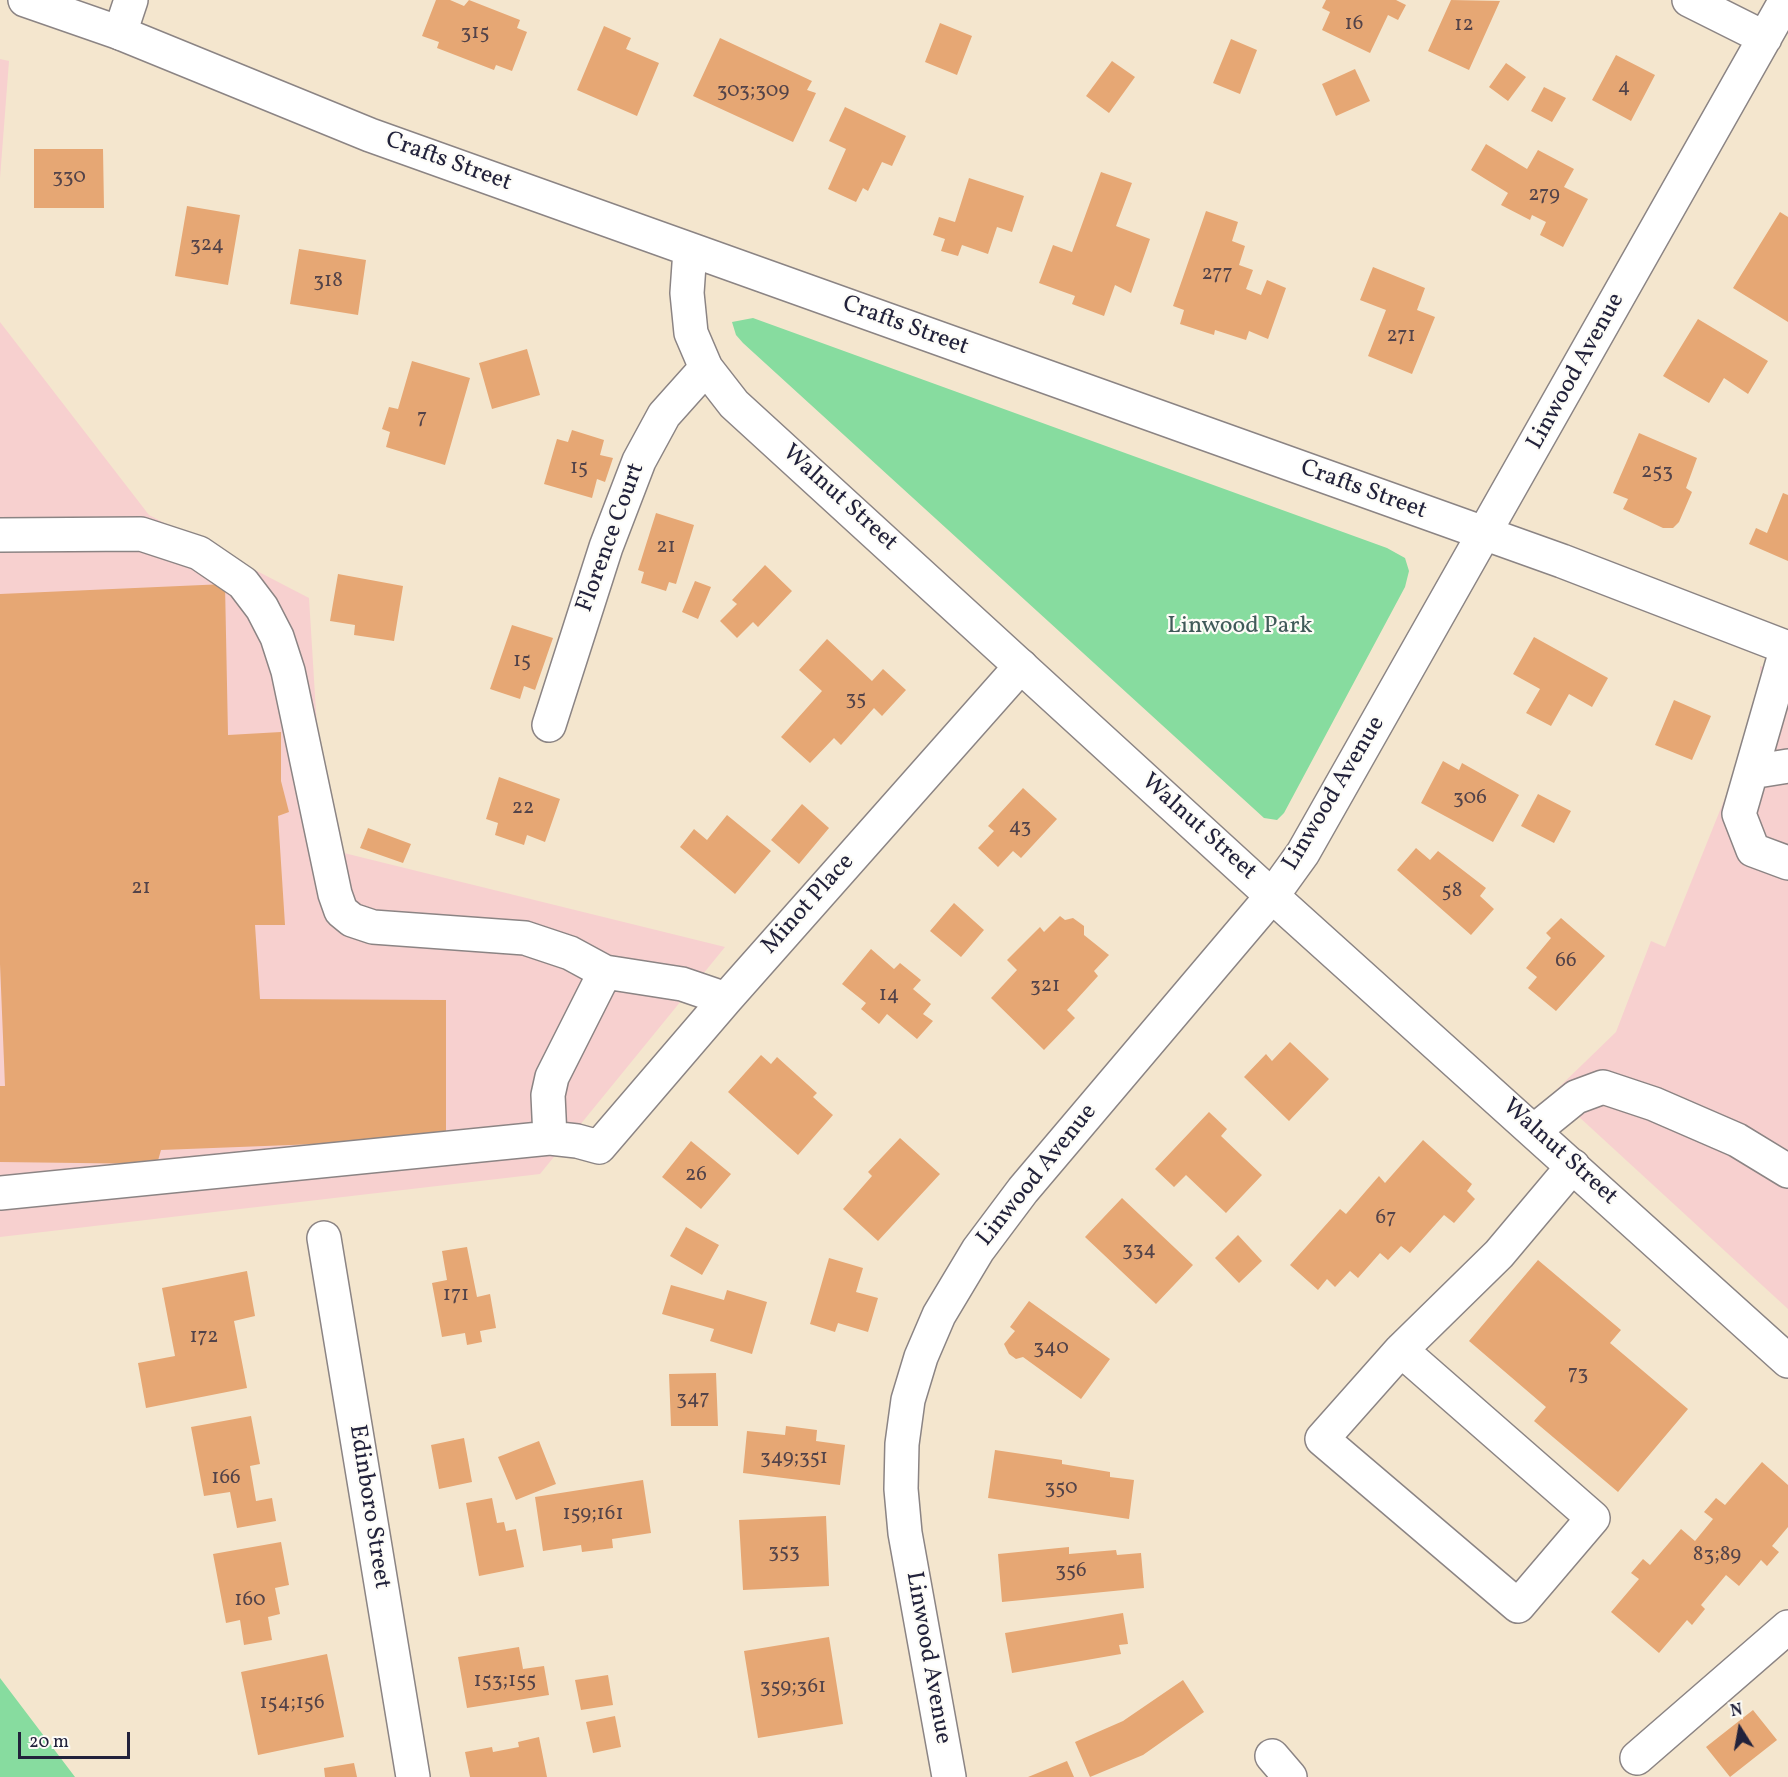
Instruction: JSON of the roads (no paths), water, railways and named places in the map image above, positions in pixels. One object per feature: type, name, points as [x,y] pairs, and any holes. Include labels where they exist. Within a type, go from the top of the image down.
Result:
[{"type":"street","name":"Crafts Street","points":[[25,0],[74,7],[120,33],[370,135],[1485,535],[1787,647]]},
{"type":"street","points":[[120,33],[131,0]]},
{"type":"street","points":[[1689,0],[1765,38]]},
{"type":"street","name":"Linwood Avenue","points":[[949,1777],[905,1533],[901,1489],[904,1422],[921,1357],[950,1293],[1003,1215],[1272,896],[1311,840],[1786,0]]},
{"type":"street","name":"Walnut Street","points":[[690,250],[688,322],[694,344],[706,368],[740,409],[1272,896],[1788,1361]]},
{"type":"street","name":"Florence Court","points":[[549,725],[606,547],[639,461],[664,415],[706,368]]},
{"type":"street","points":[[0,535],[141,534],[199,553],[243,583],[262,608],[277,637],[288,671],[335,894],[341,911],[352,921],[373,927],[525,938],[570,953],[605,972],[682,984],[726,999]]},
{"type":"street","points":[[1787,647],[1739,814],[1753,850],[1788,863]]},
{"type":"street","name":"Minot Place","points":[[549,1138],[577,1141],[599,1147],[726,999],[1021,666]]},
{"type":"street","points":[[1751,772],[1788,766]]},
{"type":"street","points":[[0,1193],[549,1138],[548,1095],[552,1077],[605,972]]},
{"type":"street","points":[[1534,1131],[1576,1097],[1604,1087],[1654,1104],[1737,1140],[1788,1171]]},
{"type":"street","points":[[1401,1350],[1593,1518],[1518,1606],[1322,1439],[1401,1350],[1499,1254],[1573,1166]]},
{"type":"street","name":"Edinboro Street","points":[[324,1238],[413,1777]]},
{"type":"street","points":[[1637,1758],[1788,1627]]},
{"type":"park label","name":"Linwood Park","points":[[1240,628]]}]
